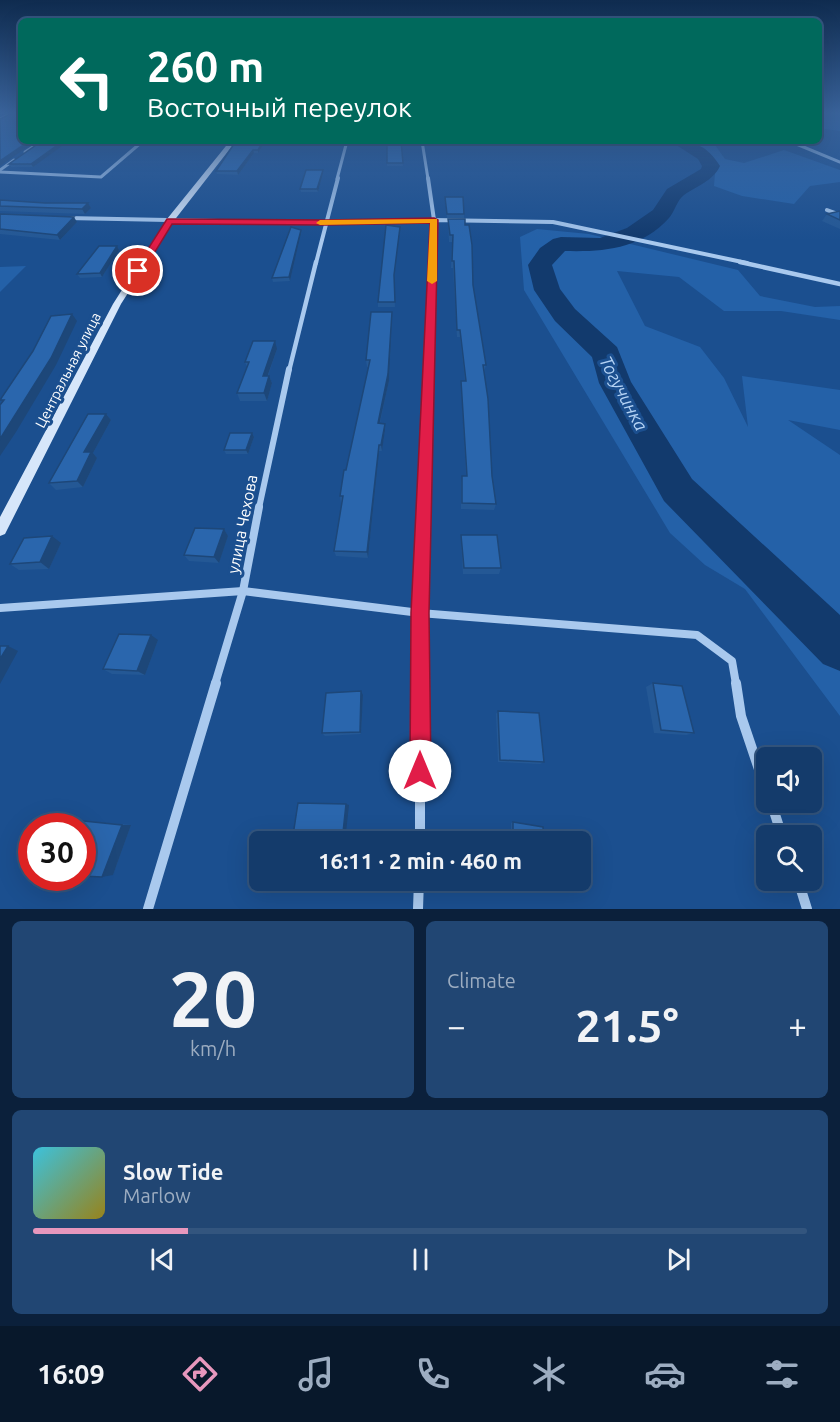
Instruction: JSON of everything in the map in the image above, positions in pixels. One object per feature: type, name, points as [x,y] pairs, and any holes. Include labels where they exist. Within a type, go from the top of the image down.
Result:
[{"type":"main road","name":"Центральная улица","points":[[0,530],[117,304],[170,221],[222,155]]},
{"type":"street","points":[[0,171],[22,155]]},
{"type":"street","points":[[0,171],[101,177],[126,155]]},
{"type":"street","name":"улица Чехова","points":[[148,909],[243,591],[278,412],[343,155]]},
{"type":"street","points":[[420,831],[420,613],[434,220],[424,155]]},
{"type":"street","points":[[824,155],[840,162]]},
{"type":"street","points":[[827,210],[840,215]]},
{"type":"street","points":[[57,217],[326,223],[434,220],[553,222],[613,233],[840,284]]},
{"type":"street","points":[[0,608],[243,591],[420,613],[697,635],[732,661],[741,716],[756,760]]},
{"type":"street","points":[[417,909],[418,891]]},
{"type":"street","points":[[801,891],[807,909]]},
{"type":"shaded area","points":[[707,155],[722,155],[725,159],[744,163],[767,155],[799,155],[840,170],[840,182],[810,186],[794,204],[742,196],[714,186],[716,161]]},
{"type":"shaded area","points":[[537,229],[589,234],[738,270],[760,296],[815,307],[840,306],[840,320],[781,311],[724,311],[679,277],[617,271],[645,326],[700,347],[724,378],[748,427],[742,376],[840,390],[840,430],[788,420],[840,455],[840,716],[745,589],[705,565],[670,533],[524,290],[520,237]]},
{"type":"shaded area","points":[[26,266],[0,292],[0,267]]},
{"type":"building","points":[[0,155],[8,155],[0,161]]},
{"type":"building","points":[[21,155],[43,155],[31,164],[9,164]]},
{"type":"building","points":[[226,155],[249,155],[237,171],[216,171]]},
{"type":"building","points":[[387,155],[402,155],[403,163],[387,163]]},
{"type":"building","points":[[306,170],[323,170],[317,189],[300,189]]},
{"type":"building","points":[[445,197],[463,197],[464,214],[447,214]]},
{"type":"building","points":[[0,200],[88,203],[82,209],[0,206]]},
{"type":"building","points":[[840,211],[840,220],[827,214]]},
{"type":"building","points":[[0,214],[74,217],[57,235],[0,229]]},
{"type":"building","points":[[448,219],[465,219],[465,225],[469,225],[473,285],[486,365],[483,365],[488,399],[492,476],[496,504],[462,503],[462,476],[467,476],[461,381],[466,381],[460,330],[457,330],[454,261],[452,261],[453,235],[450,235]]},
{"type":"building","points":[[386,225],[400,227],[394,275],[395,302],[378,302]]},
{"type":"building","points":[[291,227],[301,230],[289,277],[272,278]]},
{"type":"building","points":[[99,246],[117,246],[100,273],[77,274]]},
{"type":"building","points":[[371,312],[392,312],[388,374],[378,423],[385,424],[381,445],[379,445],[367,552],[334,551],[343,496],[340,496],[344,470],[346,470],[370,360],[366,360]]},
{"type":"building","points":[[72,314],[51,358],[0,439],[0,405],[4,400],[0,400],[33,351],[51,316]]},
{"type":"building","points":[[253,341],[275,341],[263,376],[269,376],[264,393],[237,393],[249,362],[245,362]]},
{"type":"building","points":[[88,414],[106,414],[84,452],[91,452],[77,481],[49,483]]},
{"type":"building","points":[[230,433],[252,433],[246,450],[224,450]]},
{"type":"building","points":[[195,528],[224,529],[214,557],[184,555]]},
{"type":"building","points":[[461,535],[497,535],[501,568],[464,568]]},
{"type":"building","points":[[52,536],[40,562],[10,564],[24,538]]},
{"type":"building","points":[[119,634],[151,635],[137,671],[103,669]]},
{"type":"building","points":[[0,646],[8,646],[0,659]]},
{"type":"building","points":[[653,683],[682,686],[694,733],[661,730]]},
{"type":"building","points":[[361,691],[360,732],[322,733],[326,693]]},
{"type":"building","points":[[498,711],[539,713],[544,762],[500,760]]},
{"type":"building","points":[[298,803],[346,804],[343,831],[294,831]]},
{"type":"building","points":[[96,822],[122,825],[102,877],[96,877]]},
{"type":"building","points":[[513,822],[543,827],[543,831],[513,831]]},
{"type":"waterway","name":"Тогучинка","points":[[704,155],[711,166],[708,172],[674,193],[661,214],[635,233],[600,245],[561,244],[546,255],[540,265],[547,290],[565,315],[606,354],[615,383],[678,490],[840,647]]},
{"type":"slow traffic","points":[[320,223],[434,220],[432,281]]},
{"type":"route","points":[[138,271],[170,221],[326,223],[434,220],[420,613],[420,771]]}]
